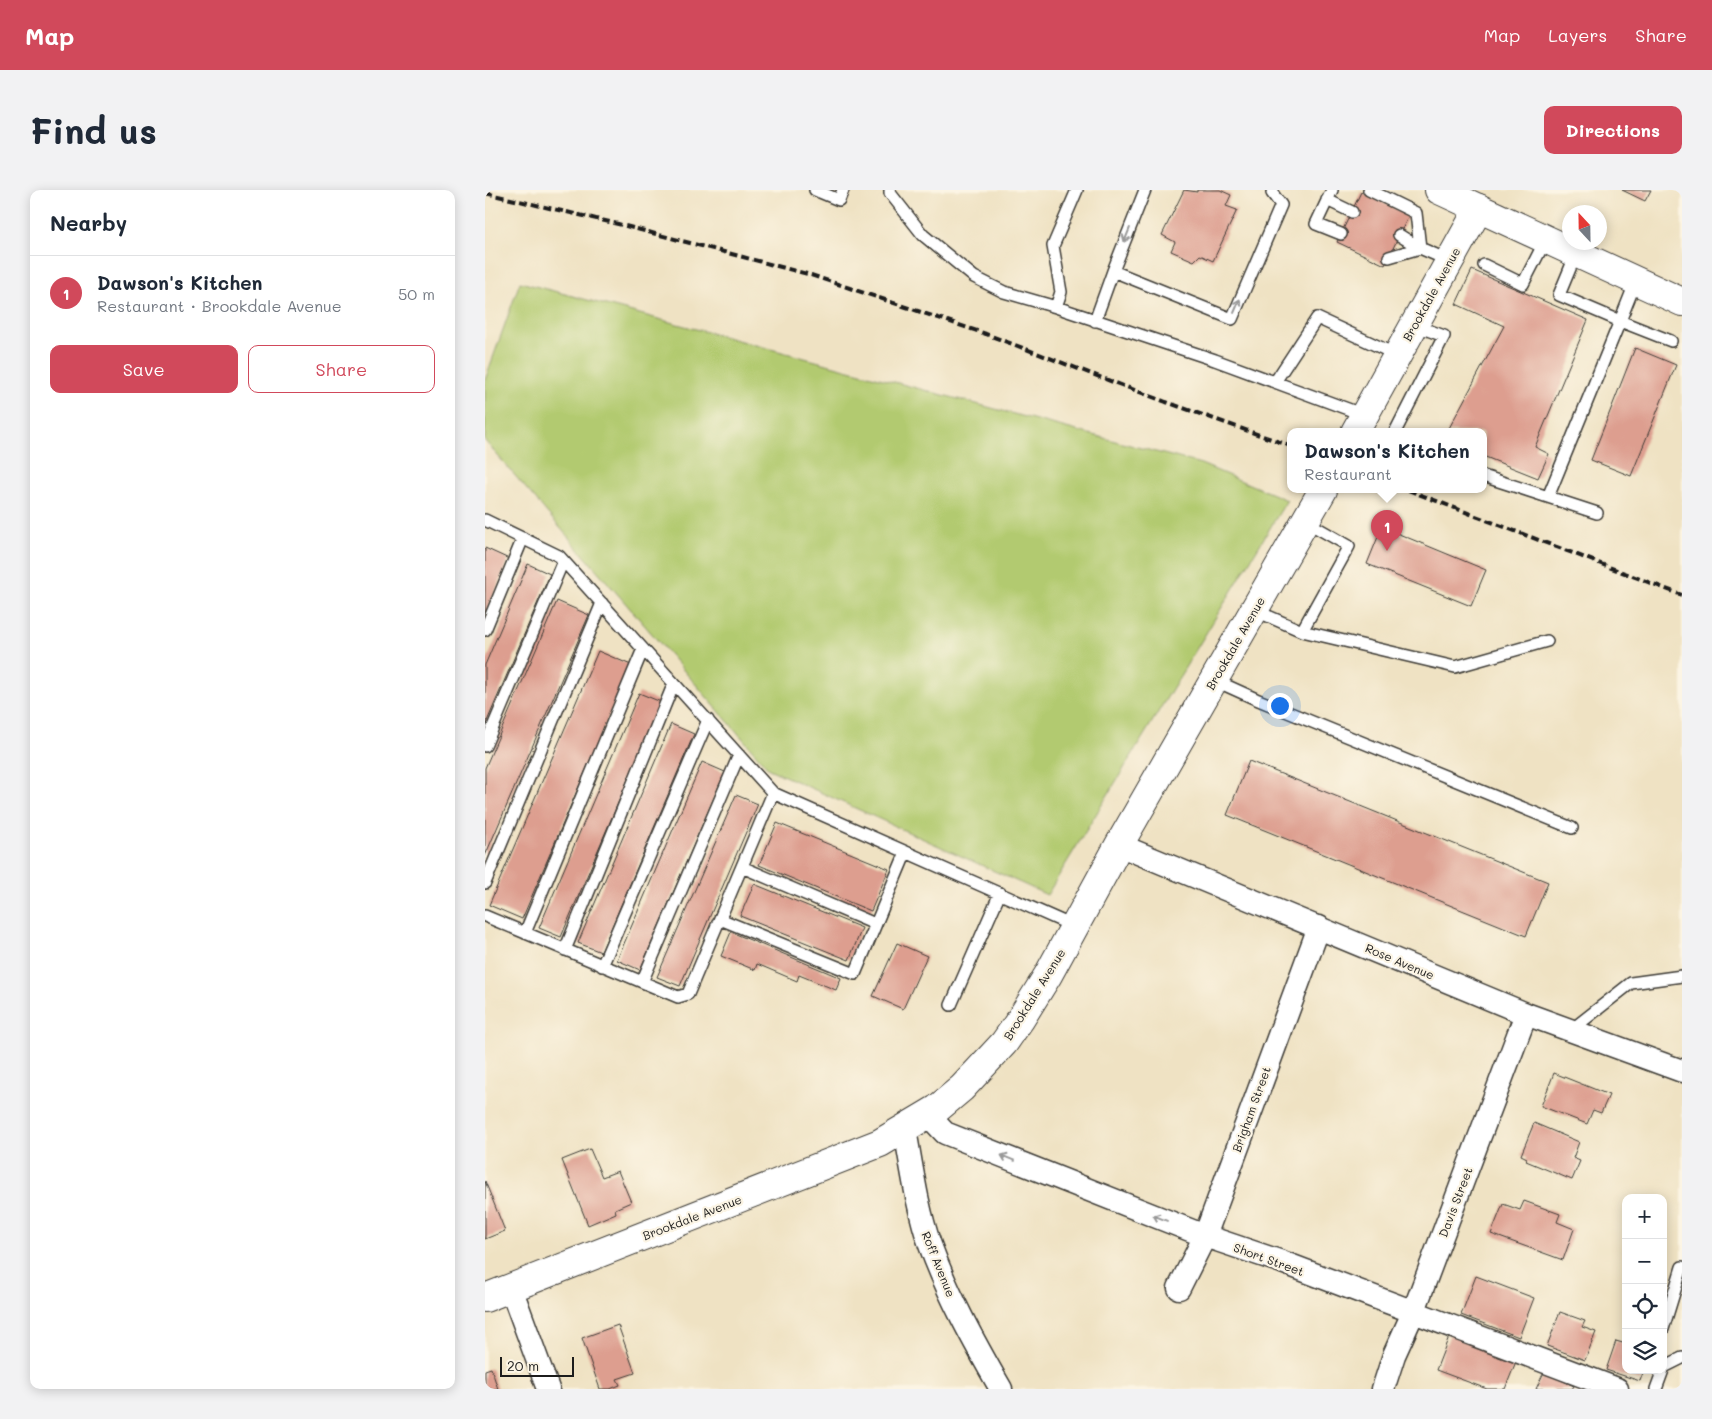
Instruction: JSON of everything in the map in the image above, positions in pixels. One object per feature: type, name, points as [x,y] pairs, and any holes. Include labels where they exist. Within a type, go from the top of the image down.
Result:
[{"type":"street","points":[[1439,190],[1682,302]]},
{"type":"street","name":"Brookdale Avenue","points":[[1360,424],[1479,208]]},
{"type":"street","name":"Brookdale Avenue","points":[[485,1298],[880,1143],[917,1122],[961,1088],[1004,1043],[1048,975],[1119,845],[1321,493]]},
{"type":"street","name":"Rose Avenue","points":[[1119,845],[1526,1014],[1682,1071]]},
{"type":"street","name":"Brigham Street","points":[[1179,1288],[1205,1236],[1319,928]]},
{"type":"street","name":"Davis Street","points":[[1383,1389],[1393,1355],[1413,1313],[1526,1014]]},
{"type":"street","name":"Short Street","points":[[917,1122],[1205,1236],[1282,1262],[1617,1389]]},
{"type":"street","name":"Roff Avenue","points":[[917,1122],[915,1190],[930,1244],[958,1311],[1001,1389]]},
{"type":"street","points":[[511,1288],[548,1389]]},
{"type":"lane","points":[[815,190],[839,200],[843,190]]},
{"type":"lane","points":[[890,190],[890,193],[923,235],[974,277],[1005,292],[1215,360],[1275,382],[1360,424]]},
{"type":"lane","points":[[1056,308],[1061,292],[1053,246],[1077,190]]},
{"type":"lane","points":[[1095,321],[1145,190]]},
{"type":"lane","points":[[1369,190],[1416,213],[1421,248]]},
{"type":"lane","points":[[1113,271],[1232,319],[1281,205],[1271,191]]},
{"type":"lane","points":[[1341,234],[1316,224],[1330,195],[1352,212]]},
{"type":"lane","points":[[1399,235],[1421,248],[1450,261]]},
{"type":"lane","points":[[1484,265],[1523,284],[1546,240]]},
{"type":"lane","points":[[1389,257],[1421,248]]},
{"type":"lane","points":[[1576,254],[1559,295],[1671,341]]},
{"type":"lane","points":[[1548,497],[1636,281]]},
{"type":"lane","points":[[1275,382],[1317,318],[1397,356]]},
{"type":"lane","points":[[1397,428],[1443,336],[1414,325]]},
{"type":"lane","points":[[1487,477],[1597,513]]},
{"type":"lane","points":[[485,520],[559,556],[773,793],[1075,927]]},
{"type":"lane","points":[[1301,631],[1349,546],[1305,521]]},
{"type":"lane","points":[[485,630],[523,538]]},
{"type":"lane","points":[[485,746],[563,561]]},
{"type":"lane","points":[[485,883],[602,603]]},
{"type":"lane","points":[[1254,610],[1301,631],[1455,667],[1547,641]]},
{"type":"lane","points":[[525,933],[643,649]]},
{"type":"lane","points":[[1214,680],[1265,703],[1572,828]]},
{"type":"lane","points":[[565,950],[674,683]]},
{"type":"lane","points":[[602,966],[708,720]]},
{"type":"lane","points":[[642,982],[739,755]]},
{"type":"lane","points":[[485,916],[678,997],[687,994],[773,793]]},
{"type":"lane","points":[[720,919],[855,974],[906,852]]},
{"type":"lane","points":[[742,866],[875,924]]},
{"type":"lane","points":[[951,1005],[1000,893]]},
{"type":"lane","points":[[1570,1031],[1631,983],[1682,976]]},
{"type":"lane","points":[[1667,1316],[1682,1267]]},
{"type":"lane","points":[[1667,1366],[1682,1358]]},
{"type":"lane","points":[[1656,1389],[1661,1374]]},
{"type":"green space","points":[[520,282],[1201,464],[1287,500],[1047,895],[769,769],[485,441],[485,380]]},
{"type":"building","points":[[1184,190],[1197,192],[1197,190],[1220,190],[1231,195],[1226,206],[1237,210],[1213,261],[1200,255],[1194,261],[1171,251],[1175,242],[1162,235]]},
{"type":"building","points":[[1622,190],[1651,190],[1645,201]]},
{"type":"building","points":[[1361,192],[1409,215],[1385,265],[1337,242]]},
{"type":"building","points":[[1472,270],[1588,320],[1535,447],[1549,454],[1538,478],[1487,458],[1487,428],[1449,428],[1504,326],[1456,304]]},
{"type":"building","points":[[1635,348],[1676,365],[1631,476],[1591,460]]},
{"type":"building","points":[[1382,527],[1486,570],[1471,606],[1367,564]]},
{"type":"building","points":[[485,548],[509,559],[485,616]]},
{"type":"building","points":[[528,564],[550,574],[485,726],[485,665]]},
{"type":"building","points":[[557,601],[589,615],[485,856],[485,768]]},
{"type":"building","points":[[598,651],[631,665],[522,919],[489,905]]},
{"type":"building","points":[[639,693],[661,702],[561,937],[539,928]]},
{"type":"building","points":[[671,724],[694,734],[601,952],[578,943]]},
{"type":"building","points":[[1249,761],[1548,882],[1526,936],[1227,815]]},
{"type":"building","points":[[702,762],[725,772],[640,970],[617,960]]},
{"type":"building","points":[[736,795],[758,804],[680,986],[657,977]]},
{"type":"building","points":[[777,823],[889,869],[871,911],[759,865]]},
{"type":"building","points":[[754,884],[862,928],[849,960],[740,916]]},
{"type":"building","points":[[731,932],[841,978],[836,990],[799,975],[797,981],[757,964],[755,970],[721,956]]},
{"type":"building","points":[[897,943],[927,956],[903,1009],[873,996]]},
{"type":"building","points":[[1554,1073],[1609,1095],[1601,1113],[1593,1110],[1587,1124],[1541,1106]]},
{"type":"building","points":[[1534,1123],[1579,1142],[1573,1158],[1580,1161],[1572,1180],[1526,1161],[1527,1158],[1521,1155]]},
{"type":"building","points":[[590,1149],[602,1177],[618,1171],[631,1202],[615,1209],[616,1213],[588,1225],[562,1160]]},
{"type":"building","points":[[485,1181],[505,1231],[485,1239]]},
{"type":"building","points":[[1524,1201],[1560,1214],[1557,1222],[1574,1229],[1563,1260],[1491,1234],[1503,1204],[1520,1210]]},
{"type":"building","points":[[1476,1276],[1534,1298],[1519,1337],[1461,1315]]},
{"type":"building","points":[[1560,1312],[1585,1321],[1582,1327],[1596,1332],[1585,1360],[1547,1346]]},
{"type":"building","points":[[618,1325],[635,1373],[617,1379],[620,1385],[610,1389],[600,1389],[582,1338]]},
{"type":"building","points":[[1450,1334],[1517,1359],[1505,1389],[1487,1389],[1436,1370]]},
{"type":"building","points":[[1616,1341],[1622,1343],[1622,1374],[1643,1374],[1640,1381],[1606,1370]]},
{"type":"building","points":[[491,1368],[498,1389],[485,1389],[485,1370]]},
{"type":"building","points":[[1544,1372],[1574,1386],[1572,1389],[1536,1389]]},
{"type":"railway","points":[[485,193],[618,224],[811,275],[986,334],[1166,402],[1287,445]]},
{"type":"railway","points":[[1416,493],[1682,595]]},
{"type":"place","name":"Dawson's Kitchen","points":[[1387,551]]}]
